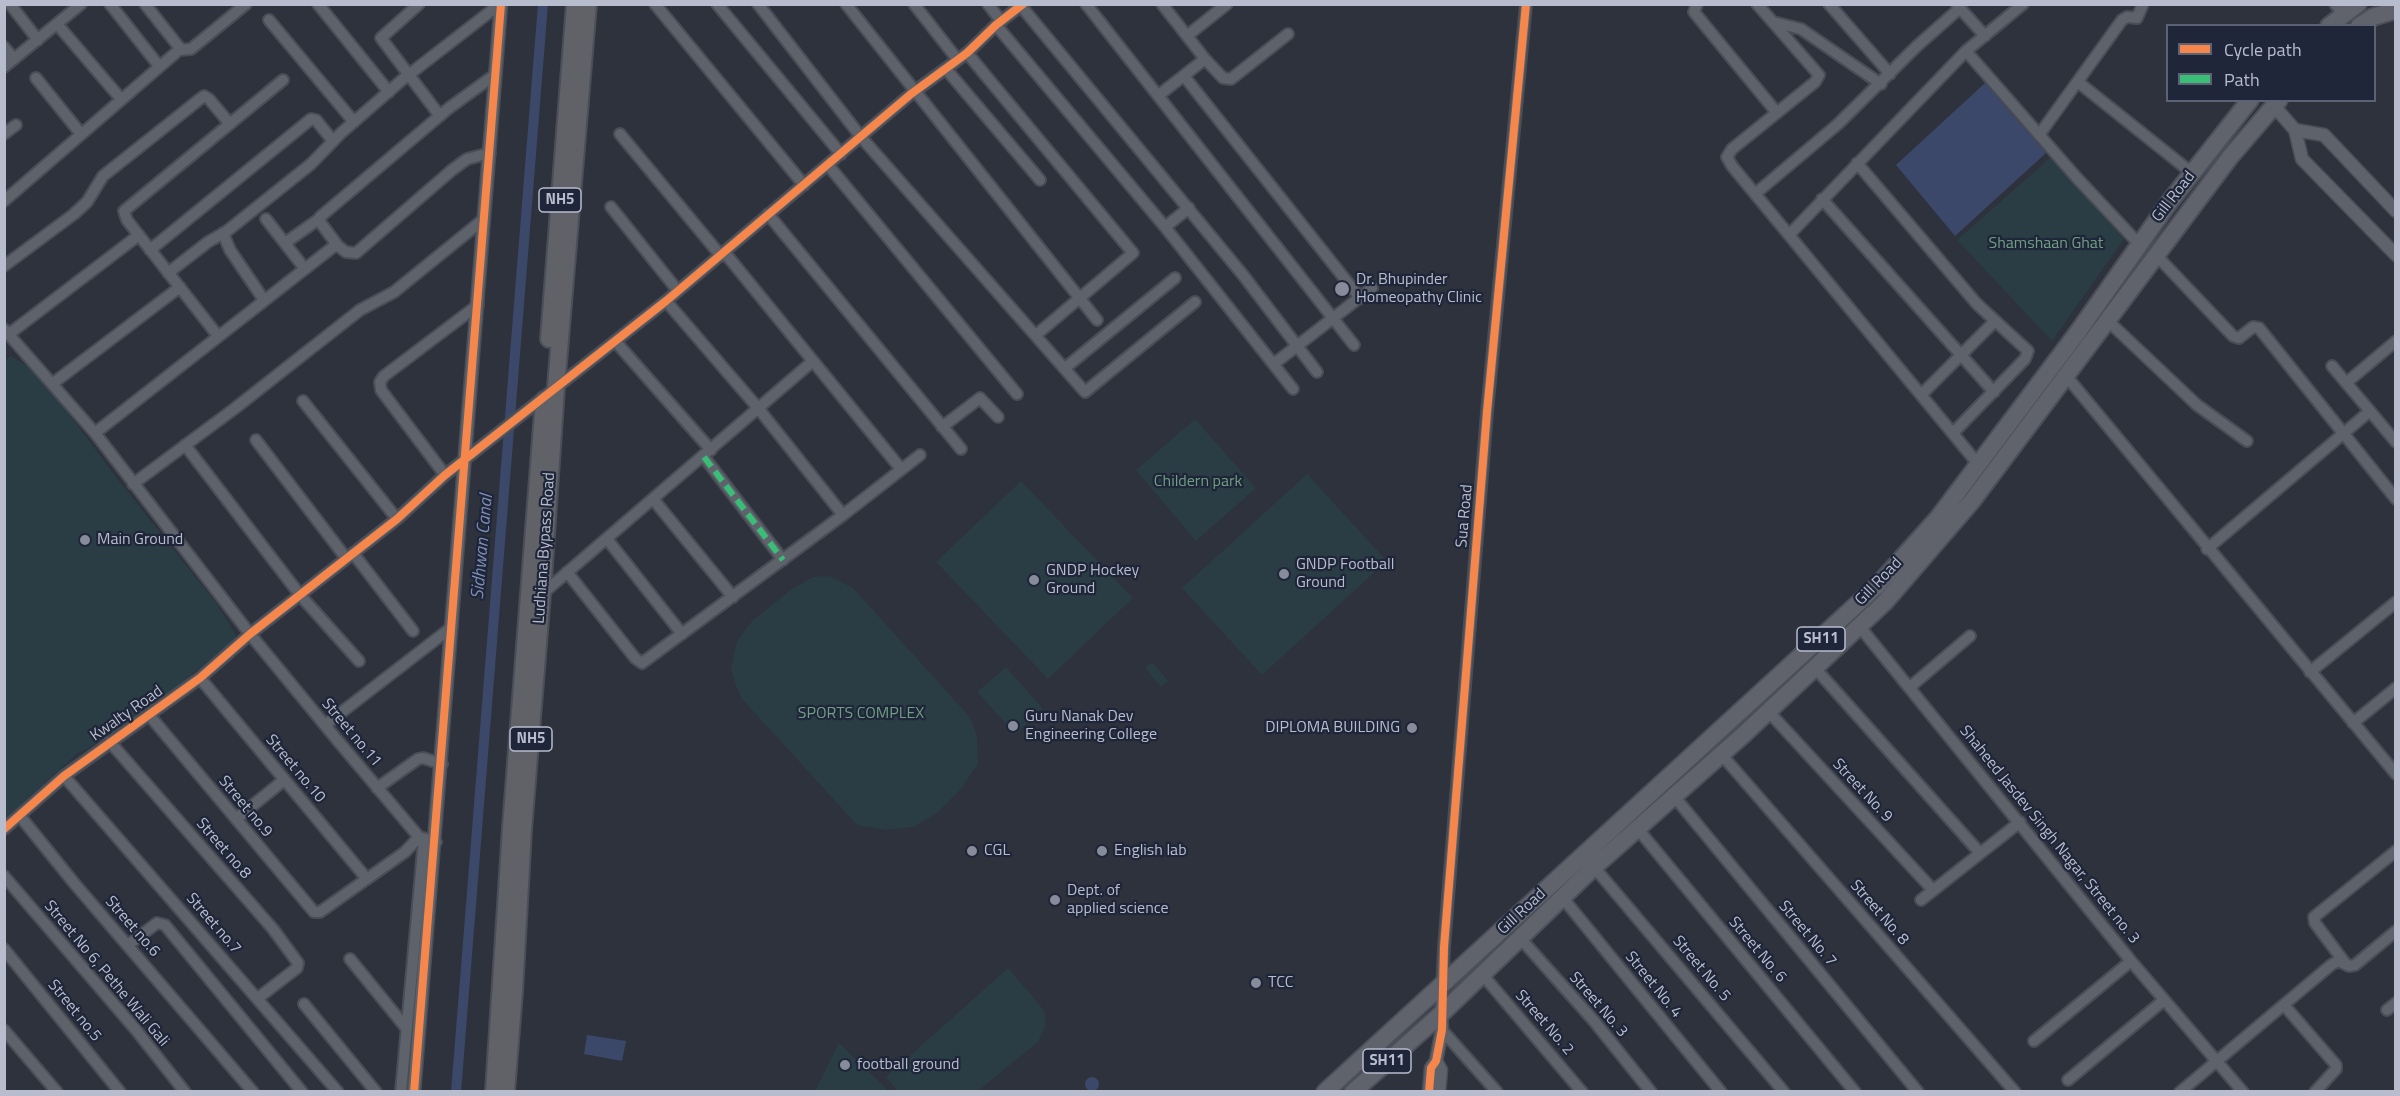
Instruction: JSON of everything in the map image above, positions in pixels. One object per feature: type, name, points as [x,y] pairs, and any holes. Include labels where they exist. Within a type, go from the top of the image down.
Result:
[{"type":"highway","name":"Ludhiana Bypass Road","points":[[494,1092],[511,828],[575,4]]},
{"type":"highway","name":"Ludhiana Bypass Road","points":[[506,1092],[523,830],[542,594],[545,396],[588,4]]},
{"type":"main road","points":[[2331,24],[2346,8]]},
{"type":"main road","points":[[2363,24],[2373,17],[2396,10]]},
{"type":"main road","name":"Gill Road","points":[[1325,1092],[1878,585],[1938,518],[2078,332],[2139,244],[2248,102]]},
{"type":"main road","name":"Gill Road","points":[[1353,1092],[1441,1022],[1482,974],[1521,939],[1562,897],[1860,627],[1913,572],[1972,501],[2230,157],[2276,103]]},
{"type":"street","points":[[10,4],[38,40]]},
{"type":"street","points":[[110,4],[159,66]]},
{"type":"street","points":[[161,4],[148,8],[179,50]]},
{"type":"street","points":[[4,201],[159,66],[179,50],[191,50],[246,4]]},
{"type":"street","points":[[318,4],[389,92]]},
{"type":"street","points":[[419,4],[381,38],[440,116]]},
{"type":"street","points":[[168,273],[311,164],[333,141],[409,75],[501,4]]},
{"type":"street","points":[[401,1092],[426,839],[442,764],[452,627],[469,456],[501,4]]},
{"type":"street","points":[[655,4],[804,185]]},
{"type":"street","points":[[717,4],[841,154]]},
{"type":"street","points":[[758,4],[861,137],[1085,392],[1195,302]]},
{"type":"street","points":[[846,4],[1097,320]]},
{"type":"street","points":[[914,4],[1133,253],[1036,335]]},
{"type":"street","points":[[988,4],[999,23],[1165,226],[1275,363],[1293,389]]},
{"type":"street","points":[[1086,4],[1354,345]]},
{"type":"street","points":[[1162,4],[1205,59],[1223,78],[1231,79],[1288,34]]},
{"type":"street","points":[[1188,35],[1227,4]]},
{"type":"street","name":"Sua Road","points":[[1441,1022],[1487,412],[1526,4]]},
{"type":"street","points":[[1697,4],[1694,12],[1777,113]]},
{"type":"street","points":[[1757,4],[1818,75],[1815,82],[1732,149],[1727,157],[1978,464]]},
{"type":"street","points":[[1829,4],[1890,74]]},
{"type":"street","points":[[1789,235],[1966,51],[2023,4]]},
{"type":"street","points":[[2039,135],[2124,17],[2137,18],[2143,4]]},
{"type":"street","points":[[1022,5],[1189,208],[1317,372]]},
{"type":"street","name":"Kwalty Road","points":[[4,829],[64,777],[200,678],[250,634],[397,519],[445,475],[666,301],[914,92],[946,69],[1022,5]]},
{"type":"street","points":[[4,67],[78,6]]},
{"type":"street","points":[[1755,194],[1881,84],[1958,6],[1985,36]]},
{"type":"street","points":[[269,20],[354,122]]},
{"type":"street","points":[[1773,22],[1801,29],[1881,84]]},
{"type":"street","points":[[57,24],[121,99]]},
{"type":"street","points":[[4,47],[14,59]]},
{"type":"street","points":[[1966,51],[2139,244]]},
{"type":"street","points":[[1159,95],[1205,59]]},
{"type":"street","points":[[946,69],[1040,180]]},
{"type":"street","points":[[285,243],[319,219],[440,116],[496,74]]},
{"type":"street","points":[[1184,76],[1360,298]]},
{"type":"street","points":[[36,78],[81,134]]},
{"type":"street","points":[[218,336],[125,217],[124,211],[283,80]]},
{"type":"street","points":[[2078,82],[2192,173]]},
{"type":"street","points":[[4,266],[74,214],[87,202],[105,174],[204,96],[230,124]]},
{"type":"street","points":[[2276,103],[2295,130],[2302,159],[2396,255]]},
{"type":"street","points":[[150,250],[311,119],[316,120],[333,141]]},
{"type":"street","points":[[4,134],[16,125]]},
{"type":"street","points":[[2295,130],[2324,135],[2396,211]]},
{"type":"street","points":[[620,134],[813,361],[901,469]]},
{"type":"street","points":[[319,219],[338,246],[351,254],[357,253],[452,170],[467,159],[490,153]]},
{"type":"street","points":[[1857,163],[1969,295],[2028,351],[2025,359],[1953,433]]},
{"type":"street","points":[[828,165],[1017,394]]},
{"type":"street","points":[[1822,199],[1994,392]]},
{"type":"street","points":[[611,207],[678,291]]},
{"type":"street","points":[[1165,226],[1189,208]]},
{"type":"street","points":[[768,214],[961,449]]},
{"type":"street","points":[[266,219],[305,268]]},
{"type":"street","points":[[133,484],[360,310],[394,292],[484,219]]},
{"type":"street","points":[[223,233],[230,250],[264,300]]},
{"type":"street","points":[[7,331],[139,235]]},
{"type":"street","points":[[95,433],[305,268],[338,246]]},
{"type":"street","points":[[2156,255],[2233,336],[2238,338],[2253,327],[2259,328],[2396,498]]},
{"type":"street","points":[[1065,368],[1174,278]]},
{"type":"street","points":[[52,384],[180,287]]},
{"type":"street","points":[[1275,363],[1372,288]]},
{"type":"street","points":[[666,301],[758,408],[843,515]]},
{"type":"street","points":[[445,475],[381,390],[380,382],[384,376],[478,305]]},
{"type":"street","points":[[2107,320],[2197,405],[2247,441]]},
{"type":"street","points":[[1921,394],[1995,321]]},
{"type":"street","name":"Street no.11","points":[[7,331],[95,433],[250,634],[325,725],[377,788],[426,839]]},
{"type":"street","points":[[615,341],[707,454],[783,560]]},
{"type":"street","points":[[2346,383],[2396,341]]},
{"type":"street","points":[[542,594],[813,361]]},
{"type":"street","points":[[2332,366],[2394,437]]},
{"type":"street","points":[[2067,376],[2207,549],[2396,774]]},
{"type":"street","points":[[942,427],[980,398],[998,417]]},
{"type":"street","points":[[303,401],[397,519]]},
{"type":"street","points":[[2207,549],[2370,411]]},
{"type":"street","points":[[256,440],[413,631]]},
{"type":"street","points":[[185,446],[300,595],[359,661]]},
{"type":"street","points":[[567,572],[638,661],[642,663],[783,560],[920,455]]},
{"type":"street","points":[[653,499],[733,597]]},
{"type":"street","points":[[606,539],[682,634]]},
{"type":"street","points":[[2310,672],[2396,602]]},
{"type":"street","points":[[325,725],[452,627]]},
{"type":"street","name":"Shaheed Jasdev Singh Nagar, Street no. 3","points":[[1860,627],[2131,961],[2244,1092]]},
{"type":"street","points":[[1910,687],[1970,636]]},
{"type":"street","points":[[1815,668],[1980,853]]},
{"type":"street","name":"Street no.10","points":[[200,678],[366,879]]},
{"type":"street","points":[[2353,723],[2396,687]]},
{"type":"street","name":"Street No. 9","points":[[1768,711],[1933,890]]},
{"type":"street","name":"Street no.9","points":[[150,716],[311,910],[320,912],[366,879]]},
{"type":"street","name":"Street no.8","points":[[110,742],[279,938],[299,965],[258,998]]},
{"type":"street","name":"Street No. 8","points":[[1721,754],[2014,1092]]},
{"type":"street","points":[[377,788],[418,759],[423,758],[442,764]]},
{"type":"street","name":"Street no.7","points":[[64,777],[338,1092]]},
{"type":"street","points":[[236,819],[284,780]]},
{"type":"street","name":"Street No. 7","points":[[1673,795],[1918,1092]]},
{"type":"street","name":"Street no.6","points":[[20,816],[223,1055],[246,1089]]},
{"type":"street","points":[[1921,900],[2020,822]]},
{"type":"street","name":"Street No. 6","points":[[1637,828],[1855,1092]]},
{"type":"street","points":[[366,879],[426,839]]},
{"type":"street","points":[[414,1092],[426,839]]},
{"type":"street","points":[[2345,964],[2315,923],[2314,917],[2396,851]]},
{"type":"street","name":"Street No. 5","points":[[1594,867],[1784,1092]]},
{"type":"street","name":"Street No 6, Pethe Wali Gali","points":[[4,876],[136,1030],[184,1092]]},
{"type":"street","name":"Street No. 4","points":[[1562,897],[1721,1092]]},
{"type":"street","points":[[128,945],[157,923],[165,926],[302,1092]]},
{"type":"street","points":[[2180,1092],[2334,962],[2355,965],[2396,931]]},
{"type":"street","name":"Street No. 3","points":[[1521,939],[1594,1021],[1651,1092]]},
{"type":"street","name":"Street no.5","points":[[4,949],[120,1092]]},
{"type":"street","points":[[350,959],[407,1029]]},
{"type":"street","points":[[2034,1041],[2131,961]]},
{"type":"street","name":"Street No. 2","points":[[1482,974],[1582,1092]]},
{"type":"street","points":[[2068,1080],[2164,1000]]},
{"type":"street","points":[[304,1004],[376,1092]]},
{"type":"street","points":[[2284,1005],[2336,1065],[2336,1069],[2315,1092]]},
{"type":"street","points":[[1429,1092],[1431,1068],[1436,1061],[1441,1022]]},
{"type":"street","points":[[1441,1022],[1497,1092]]},
{"type":"street","points":[[4,1030],[57,1092]]},
{"type":"street","points":[[1436,1061],[1441,1070],[1439,1092]]},
{"type":"green space","name":"Shamshaan Ghat","points":[[2051,157],[2124,239],[2052,341],[1957,240]]},
{"type":"green space","name":"Main Ground","points":[[11,356],[32,369],[62,404],[116,477],[217,604],[237,637],[144,714],[82,752],[80,751],[5,819],[4,361]]},
{"type":"green space","name":"Childern park","points":[[1195,419],[1256,488],[1196,541],[1136,470]]},
{"type":"green space","name":"GNDP Football Ground","points":[[1307,474],[1387,561],[1262,675],[1182,588]]},
{"type":"green space","name":"GNDP Hockey Ground","points":[[1021,481],[1133,598],[1048,679],[936,562]]},
{"type":"green space","name":"SPORTS COMPLEX","points":[[829,576],[853,588],[969,716],[974,727],[978,763],[961,789],[936,814],[913,827],[887,830],[857,825],[742,699],[736,686],[731,669],[737,641],[752,621],[792,589],[813,577]]},
{"type":"green space","points":[[1152,662],[1168,681],[1161,687],[1145,668]]},
{"type":"green space","points":[[1006,667],[1043,709],[1015,734],[977,692]]},
{"type":"green space","points":[[1008,968],[1045,1014],[1046,1025],[1038,1042],[978,1091],[898,1091],[886,1077]]},
{"type":"green space","name":"football ground","points":[[839,1043],[884,1086],[887,1091],[815,1091]]},
{"type":"water","points":[[1985,83],[2046,153],[1955,236],[1896,165]]},
{"type":"water","points":[[587,1035],[626,1041],[622,1061],[584,1054]]},
{"type":"water","points":[[1092,1077],[1097,1079],[1099,1084],[1097,1089],[1092,1091],[1087,1089],[1085,1084],[1087,1079]]},
{"type":"waterway","name":"Sidhwan Canal","points":[[456,1092],[543,4]]},
{"type":"marked path","points":[[704,457],[783,560]]},
{"type":"cycle path","points":[[414,1092],[501,4]]},
{"type":"cycle path","points":[[4,829],[64,776],[200,678],[250,634],[397,519],[445,475],[666,301],[911,94],[967,53],[996,25],[1023,4]]},
{"type":"cycle path","points":[[1429,1092],[1431,1068],[1436,1061],[1442,1030],[1444,947],[1487,412],[1526,4]]},
{"type":"place","name":"Dr. Bhupinder Homeopathy Clinic","points":[[1342,289]]},
{"type":"place","name":"Main Ground","points":[[85,540]]},
{"type":"place","name":"GNDP Football Ground","points":[[1284,574]]},
{"type":"place","name":"GNDP Hockey Ground","points":[[1034,580]]},
{"type":"place","name":"Guru Nanak Dev Engineering College","points":[[1013,726]]},
{"type":"place","name":"DIPLOMA BUILDING","points":[[1412,728]]},
{"type":"place","name":"CGL","points":[[972,851]]},
{"type":"place","name":"English lab","points":[[1102,851]]},
{"type":"place","name":"Dept. of applied science","points":[[1055,900]]},
{"type":"place","name":"TCC","points":[[1256,983]]},
{"type":"place","name":"football ground","points":[[845,1065]]}]
